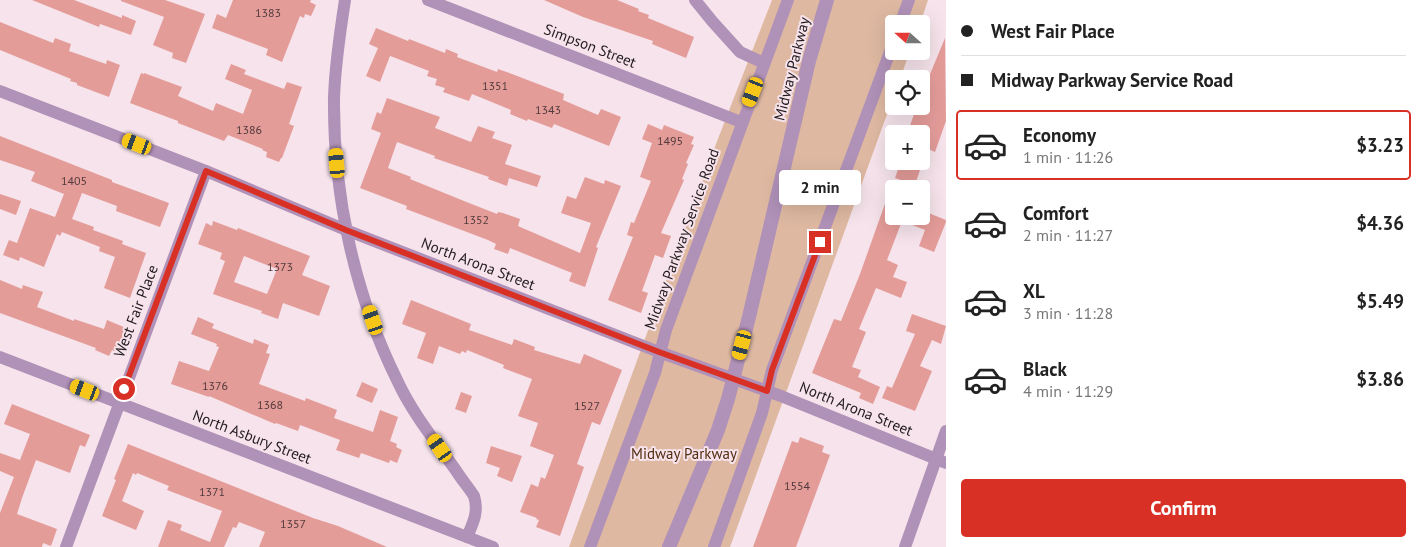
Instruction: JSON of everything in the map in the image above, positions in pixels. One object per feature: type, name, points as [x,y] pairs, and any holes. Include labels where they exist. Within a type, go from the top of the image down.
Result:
[{"type":"street","points":[[345,0],[339,40],[334,105],[342,214],[361,287],[397,381],[430,434],[474,496],[477,505],[476,514],[467,537]]},
{"type":"street","name":"Simpson Street","points":[[428,0],[742,122]]},
{"type":"street","points":[[695,0],[740,52],[764,63]]},
{"type":"street","name":"Midway Parkway Service Road","points":[[590,547],[655,373],[666,330],[788,0]]},
{"type":"street","name":"Midway Parkway","points":[[669,547],[718,430],[733,379],[809,61],[827,0]]},
{"type":"street","points":[[903,15],[909,0]]},
{"type":"street","points":[[714,547],[762,413],[772,370],[887,60]]},
{"type":"street","name":"North Arona Street","points":[[0,91],[206,171],[346,230],[659,352],[767,391],[941,461]]},
{"type":"street","name":"West Fair Place","points":[[66,547],[206,171]]},
{"type":"street","name":"North Asbury Street","points":[[0,357],[493,547]]},
{"type":"street","points":[[905,547],[930,479],[941,461],[946,431]]},
{"type":"green space","name":"Midway Parkway","points":[[772,0],[928,0],[923,15],[885,15],[885,60],[907,60],[903,70],[885,70],[885,115],[887,115],[730,547],[569,547],[716,144]]},
{"type":"building","points":[[32,0],[74,0],[122,18],[122,15],[136,21],[131,35],[100,24],[99,27]]},
{"type":"building","points":[[121,0],[165,0],[205,14],[186,63],[172,58],[173,53],[153,45],[164,17]]},
{"type":"building","points":[[233,0],[311,0],[310,2],[316,5],[311,16],[305,14],[304,18],[300,16],[282,62],[266,55],[268,49],[212,28],[217,14],[226,18]]},
{"type":"building","points":[[544,0],[617,0],[639,9],[638,11],[649,15],[648,18],[694,37],[686,58],[652,44],[653,41],[583,17]]},
{"type":"building","points":[[0,22],[53,43],[55,38],[71,44],[69,51],[106,64],[107,60],[120,65],[109,97],[77,85],[77,83],[70,81],[71,79],[0,50]]},
{"type":"building","points":[[376,28],[445,53],[446,49],[458,54],[457,57],[497,72],[498,69],[564,94],[563,100],[598,115],[601,109],[621,117],[609,146],[554,124],[552,128],[528,119],[527,121],[510,114],[511,110],[472,94],[469,101],[443,92],[445,88],[435,85],[437,79],[427,76],[429,71],[390,56],[380,82],[366,76],[378,48],[369,44]]},
{"type":"building","points":[[945,38],[946,121],[935,152],[930,150],[930,125],[910,125],[914,115],[930,115],[930,74]]},
{"type":"building","points":[[231,64],[246,70],[244,74],[284,89],[287,82],[302,87],[289,124],[294,126],[279,162],[266,157],[267,152],[263,149],[228,135],[224,141],[130,103],[141,73],[144,73],[182,87],[178,96],[213,111],[216,103],[243,114],[252,90],[225,79]]},
{"type":"building","points":[[387,98],[440,117],[435,128],[471,142],[478,126],[495,132],[492,138],[512,145],[505,164],[541,176],[537,187],[509,178],[507,186],[488,179],[489,177],[434,158],[435,156],[397,142],[388,168],[411,177],[410,179],[497,214],[498,212],[503,213],[520,219],[518,226],[580,253],[591,223],[561,213],[567,196],[576,199],[585,177],[604,184],[605,180],[621,186],[596,247],[598,248],[585,287],[569,281],[572,273],[510,248],[508,254],[494,249],[496,244],[488,240],[406,209],[407,206],[360,188],[381,133],[371,129],[377,112],[381,114]]},
{"type":"building","points":[[648,124],[662,130],[664,125],[694,137],[691,144],[694,145],[686,163],[688,164],[682,179],[684,180],[661,233],[671,236],[663,258],[655,255],[642,291],[648,293],[641,313],[608,300],[633,237],[627,235],[631,222],[634,223],[651,181],[640,177],[652,143],[642,139]]},
{"type":"building","points":[[0,136],[169,203],[160,227],[116,211],[117,206],[82,193],[72,219],[94,227],[93,230],[123,241],[122,244],[146,253],[130,298],[104,288],[115,257],[99,251],[100,247],[62,232],[60,236],[57,234],[44,267],[20,257],[19,261],[3,255],[9,240],[17,243],[30,208],[55,217],[64,194],[31,181],[35,172],[0,160]]},
{"type":"building","points":[[898,170],[920,170],[917,180],[895,178]]},
{"type":"building","points":[[0,194],[21,201],[16,215],[0,209]]},
{"type":"building","points":[[885,204],[885,225],[900,225],[887,260],[898,265],[893,277],[907,282],[901,298],[876,288],[859,329],[866,332],[852,367],[861,370],[858,377],[880,387],[873,404],[859,398],[861,393],[812,373],[834,319],[841,321]]},
{"type":"building","points":[[930,214],[946,220],[934,252],[919,246],[925,230],[912,225],[930,225]]},
{"type":"building","points":[[213,221],[237,230],[238,228],[310,256],[302,275],[330,286],[319,316],[283,303],[278,319],[261,313],[262,311],[213,294],[225,261],[220,259],[222,253],[198,244],[206,223],[212,226]],"holes":[[[244,256],[277,269],[267,294],[234,282]]]},
{"type":"building","points":[[0,280],[22,289],[23,285],[43,292],[37,307],[74,321],[74,319],[104,329],[107,320],[126,328],[125,330],[127,331],[118,353],[112,350],[109,356],[95,350],[96,348],[0,313]]},
{"type":"building","points":[[411,300],[471,324],[469,330],[512,345],[514,339],[535,347],[534,350],[580,364],[584,354],[622,370],[600,425],[592,422],[577,464],[584,467],[560,536],[536,527],[539,520],[537,518],[520,512],[531,484],[538,487],[541,477],[545,479],[554,455],[530,446],[538,423],[518,416],[532,379],[503,368],[504,365],[467,350],[466,353],[462,351],[460,354],[439,346],[433,364],[417,358],[426,333],[402,324]]},
{"type":"building","points":[[912,314],[946,326],[941,344],[932,340],[920,366],[932,371],[915,411],[882,398],[887,386],[892,388],[915,334],[906,331]]},
{"type":"building","points":[[198,317],[214,324],[212,328],[253,344],[254,339],[269,345],[266,353],[270,354],[259,384],[305,401],[306,398],[337,410],[334,418],[373,432],[380,410],[398,417],[390,441],[397,444],[396,447],[402,450],[397,463],[390,460],[389,463],[361,453],[359,458],[336,450],[340,440],[300,425],[298,431],[275,424],[209,396],[171,384],[179,361],[209,371],[219,347],[216,346],[217,344],[191,334]]},
{"type":"building","points":[[362,382],[378,389],[372,403],[356,396]]},
{"type":"building","points":[[461,392],[472,396],[466,413],[455,409]]},
{"type":"building","points":[[12,404],[90,435],[85,447],[80,445],[70,473],[36,460],[22,498],[17,514],[57,529],[51,546],[43,543],[42,547],[0,547],[0,513],[14,477],[0,471],[0,453],[20,460],[30,434],[4,424]]},
{"type":"building","points":[[800,437],[824,446],[822,452],[830,455],[796,547],[753,547],[792,441],[798,443]]},
{"type":"building","points":[[128,444],[387,547],[259,547],[265,532],[239,522],[236,528],[233,527],[224,547],[158,547],[168,520],[182,525],[180,530],[210,542],[222,511],[167,490],[169,486],[133,473],[122,501],[144,511],[136,530],[102,516]]},
{"type":"building","points":[[491,446],[522,456],[512,482],[497,476],[500,468],[486,463]]},
{"type":"route","points":[[124,389],[206,171],[346,230],[659,352],[767,391],[772,370],[820,242]]}]
